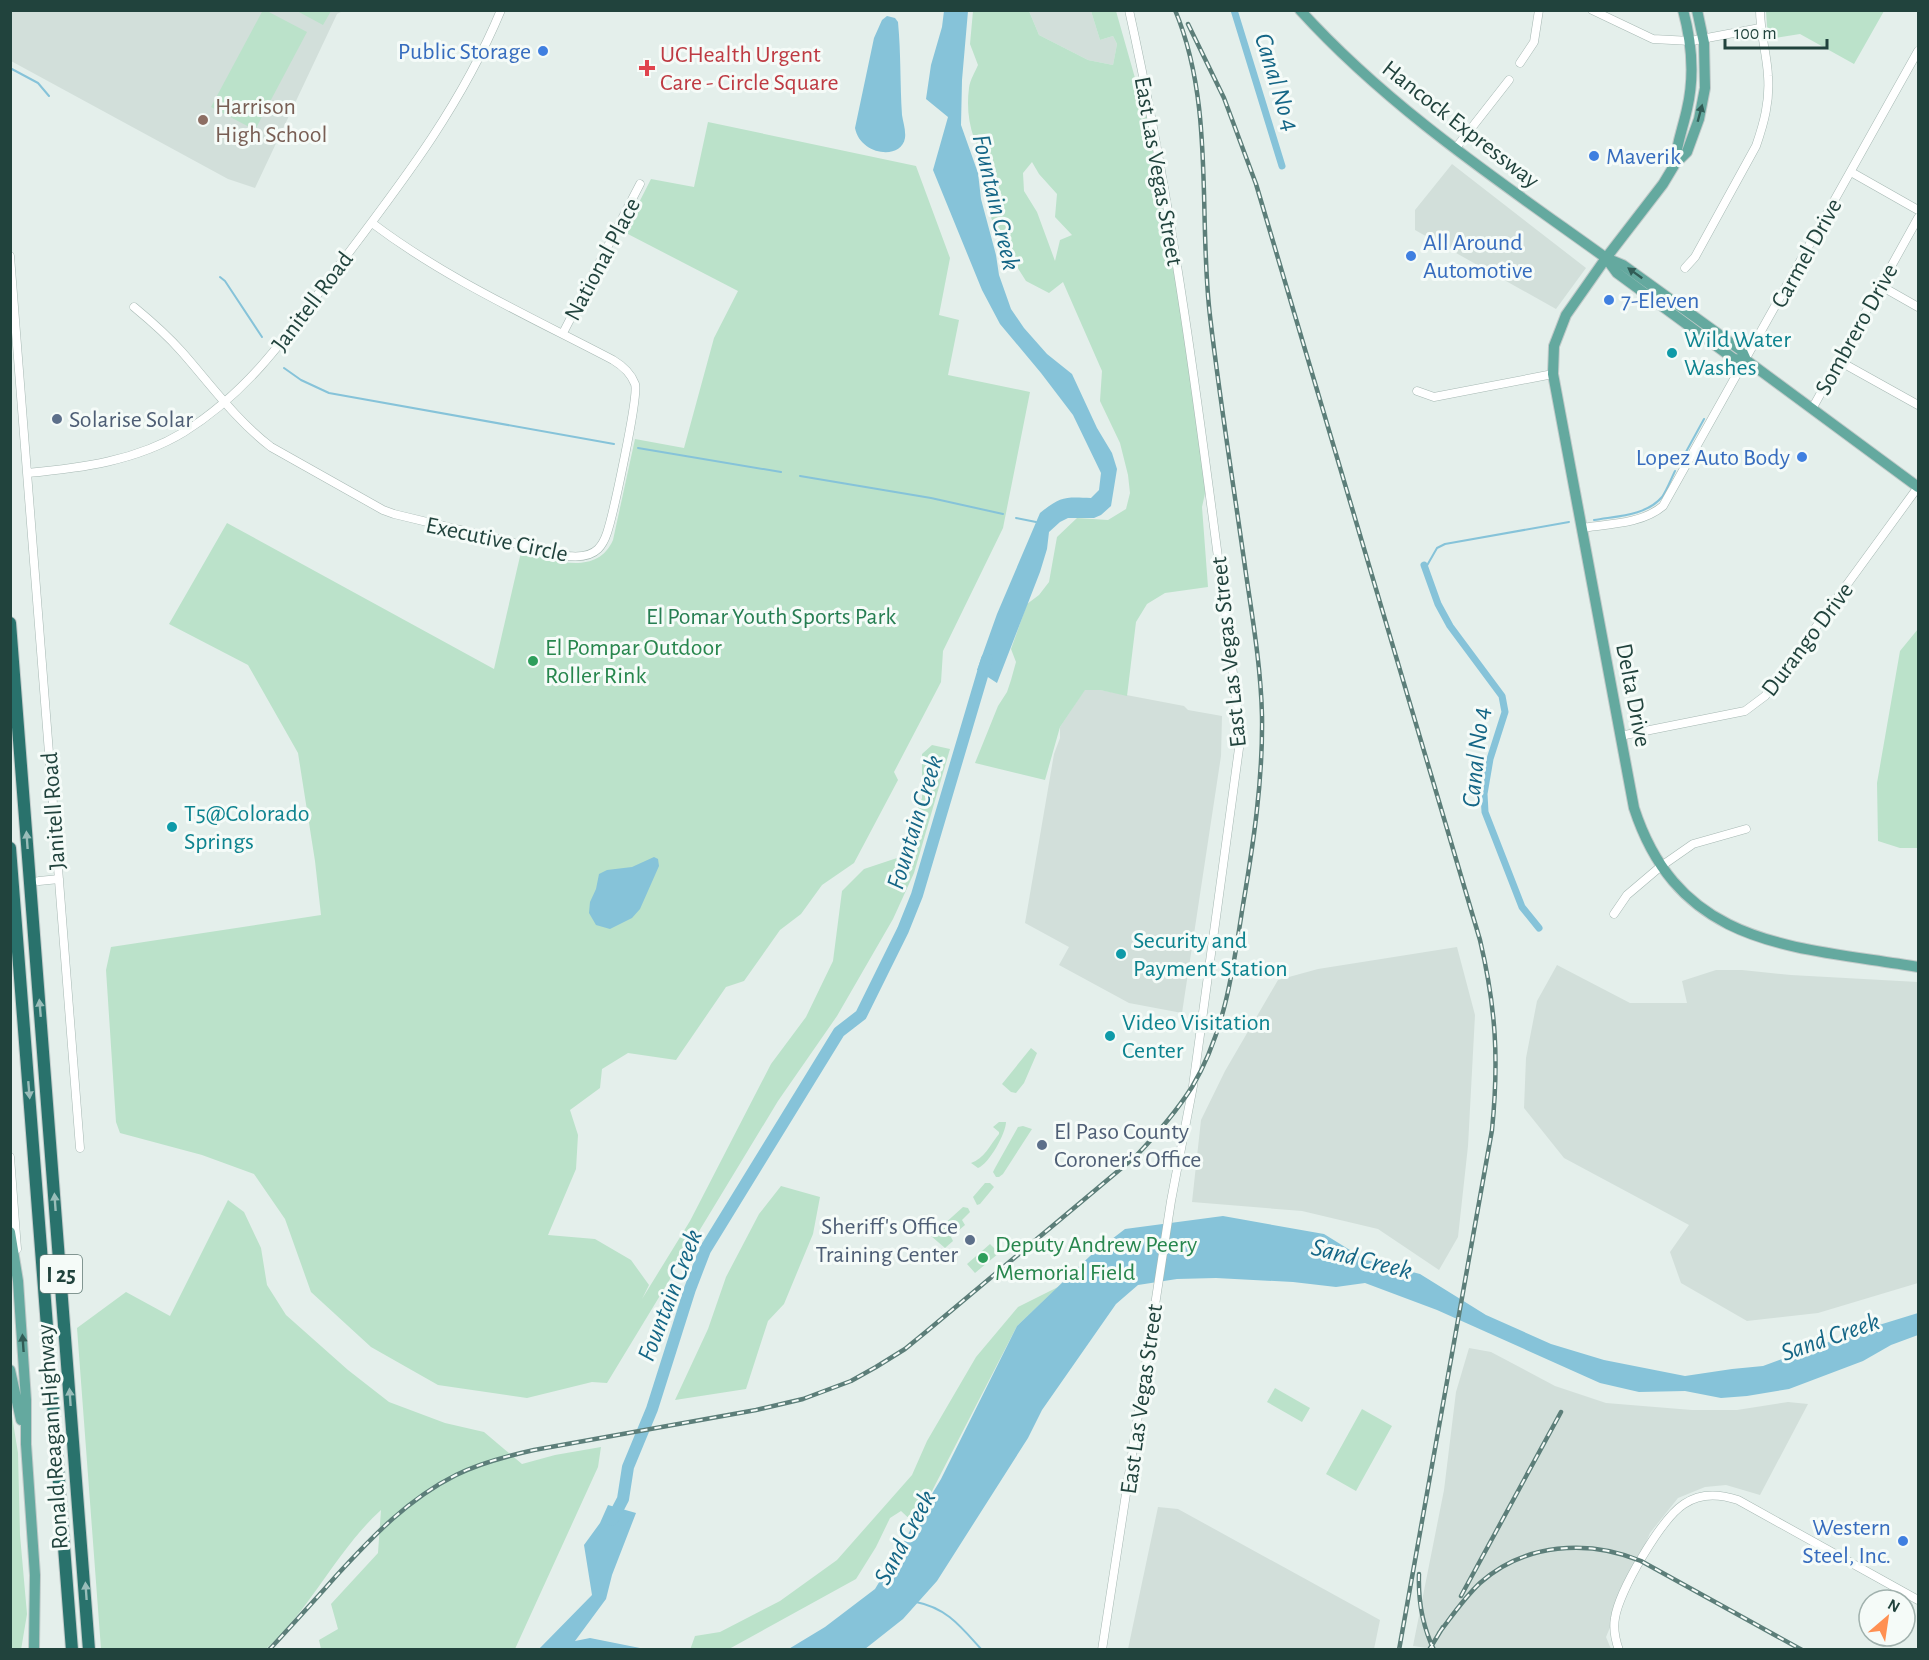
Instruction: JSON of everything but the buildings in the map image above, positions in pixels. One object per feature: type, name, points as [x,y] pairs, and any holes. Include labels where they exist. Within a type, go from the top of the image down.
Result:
[{"type":"highway","name":"Ronald Reagan Highway","points":[[10,623],[89,1650]]},
{"type":"highway","name":"Ronald Reagan Highway","points":[[10,848],[72,1650]]},
{"type":"main road","name":"Hancock Expressway","points":[[1300,10],[1356,69],[1455,149],[1606,258],[1617,273],[1678,319],[1734,359],[1746,360],[1918,487]]},
{"type":"main road","points":[[1675,164],[1676,146],[1687,111],[1692,84],[1691,41],[1683,10]]},
{"type":"main road","name":"Delta Drive","points":[[1697,10],[1703,38],[1706,71],[1703,105],[1687,152],[1675,164],[1663,184],[1606,258],[1561,325],[1554,346],[1553,374],[1634,808],[1648,846],[1660,867],[1705,911],[1733,928],[1749,935],[1791,946],[1918,967]]},
{"type":"main road","points":[[10,1232],[18,1281],[26,1400],[26,1443],[35,1575],[34,1650]]},
{"type":"main road","points":[[10,1370],[26,1443]]},
{"type":"street","name":"Janitell Road","points":[[27,473],[81,468],[129,457],[182,433],[225,403],[262,366],[423,153],[475,66],[501,10]]},
{"type":"street","name":"East Las Vegas Street","points":[[1102,1650],[1171,1201],[1193,1086],[1240,741],[1228,632],[1184,317],[1155,141],[1129,10]]},
{"type":"street","points":[[1520,63],[1534,42],[1539,10]]},
{"type":"street","points":[[1592,10],[1653,39],[1691,41],[1760,28]]},
{"type":"street","points":[[1685,268],[1695,257],[1762,131],[1768,93],[1768,75],[1760,28],[1760,10]]},
{"type":"street","name":"Carmel Drive","points":[[1581,528],[1644,517],[1663,506],[1918,51]]},
{"type":"street","points":[[1455,149],[1509,80]]},
{"type":"street","points":[[1851,172],[1918,210]]},
{"type":"street","name":"National Place","points":[[563,333],[640,184]]},
{"type":"street","name":"Sombrero Drive","points":[[1812,409],[1918,218]]},
{"type":"street","name":"Executive Circle","points":[[134,307],[171,340],[247,427],[271,447],[383,510],[407,519],[568,556],[585,556],[598,549],[607,534],[635,399],[635,385],[630,374],[621,365],[563,333],[451,276],[401,245],[372,223]]},
{"type":"street","name":"Janitell Road","points":[[10,256],[80,1148]]},
{"type":"street","points":[[1881,286],[1918,307]]},
{"type":"street","points":[[1839,361],[1918,405]]},
{"type":"street","points":[[1417,391],[1434,396],[1553,374]]},
{"type":"street","name":"Durango Drive","points":[[1620,736],[1745,711],[1758,703],[1787,668],[1918,487]]},
{"type":"street","points":[[1614,914],[1627,895],[1660,867],[1693,844],[1746,829]]},
{"type":"street","points":[[39,881],[59,879]]},
{"type":"street","points":[[10,1157],[18,1281]]},
{"type":"street","points":[[1619,1650],[1615,1634],[1615,1617],[1622,1597],[1666,1520],[1677,1509],[1698,1498],[1721,1496],[1738,1500],[1918,1600]]},
{"type":"shaded area","name":"Harrison High School","points":[[10,11],[343,11],[337,14],[255,188],[228,179],[11,61]]},
{"type":"shaded area","points":[[1029,11],[1091,11],[1100,40],[1113,36],[1117,44],[1113,65],[1088,60],[1039,35]]},
{"type":"shaded area","points":[[1452,164],[1586,268],[1556,309],[1415,230],[1415,210]]},
{"type":"shaded area","points":[[1085,689],[1184,706],[1188,710],[1222,716],[1221,756],[1182,1013],[1129,1003],[1059,965],[1069,947],[1025,923],[1054,754],[1060,738],[1060,727]]},
{"type":"shaded area","points":[[1457,947],[1475,1015],[1468,1146],[1458,1237],[1439,1270],[1378,1229],[1302,1211],[1192,1202],[1201,1120],[1225,1071],[1278,980],[1318,969]]},
{"type":"shaded area","points":[[1557,965],[1630,1003],[1687,1003],[1682,981],[1716,970],[1918,982],[1918,1283],[1818,1313],[1747,1321],[1681,1283],[1670,1252],[1689,1225],[1564,1158],[1524,1108],[1526,1058],[1537,1001]]},
{"type":"shaded area","points":[[1469,1348],[1491,1352],[1555,1386],[1606,1403],[1692,1410],[1737,1410],[1788,1402],[1808,1404],[1760,1495],[1726,1485],[1705,1487],[1678,1498],[1650,1533],[1606,1637],[1611,1649],[1442,1650],[1413,1646],[1444,1490],[1456,1392]]},
{"type":"shaded area","points":[[1158,1507],[1178,1509],[1380,1620],[1374,1649],[1128,1649]]},
{"type":"green space","points":[[263,10],[307,32],[255,130],[211,107]]},
{"type":"green space","points":[[331,10],[323,25],[297,11]]},
{"type":"green space","points":[[1766,10],[1884,11],[1854,64],[1800,34],[1768,39]]},
{"type":"green space","points":[[973,11],[1029,11],[1039,35],[1088,60],[1113,65],[1117,44],[1113,36],[1100,40],[1091,11],[1116,11],[1137,85],[1144,89],[1208,480],[1202,507],[1208,587],[1165,593],[1147,604],[1136,622],[1127,696],[1100,690],[1085,690],[1060,727],[1045,780],[975,763],[1011,680],[1016,662],[1011,649],[1027,604],[1039,595],[1049,582],[1057,537],[1077,518],[1108,520],[1126,509],[1130,493],[1120,443],[1100,401],[1102,371],[1063,282],[1049,293],[1026,281],[1000,240],[986,205],[986,187],[991,169],[979,151],[969,121],[969,88],[978,65],[970,44]],"holes":[[[1032,162],[1039,174],[1057,194],[1055,217],[1072,235],[1060,240],[1055,261],[1037,212],[1024,191],[1023,173]]]},
{"type":"green space","name":"El Pomar Youth Sports Park","points":[[708,122],[916,166],[950,258],[939,315],[959,320],[948,375],[1030,392],[1003,528],[943,651],[941,682],[894,772],[898,780],[854,863],[822,885],[801,914],[780,930],[744,981],[726,987],[676,1060],[628,1053],[602,1069],[600,1088],[570,1110],[578,1135],[576,1169],[548,1235],[595,1239],[631,1260],[649,1285],[642,1299],[690,1221],[771,1064],[806,1017],[833,961],[842,891],[864,869],[903,856],[908,831],[922,798],[922,754],[932,745],[950,749],[914,873],[893,919],[837,1016],[778,1101],[607,1383],[592,1382],[527,1398],[438,1385],[371,1347],[311,1292],[285,1219],[254,1174],[202,1155],[120,1133],[116,1122],[106,970],[111,947],[321,915],[298,753],[248,665],[169,624],[227,523],[494,669],[521,552],[572,563],[596,559],[605,552],[613,540],[635,439],[684,448],[714,338],[738,291],[624,232],[651,179],[694,187]]},
{"type":"green space","points":[[1918,629],[1918,848],[1900,848],[1878,841],[1877,783],[1900,651]]},
{"type":"green space","points":[[1031,1048],[1037,1053],[1024,1083],[1016,1093],[1011,1092],[1002,1084]]},
{"type":"green space","points":[[999,1122],[1006,1122],[1000,1140],[992,1155],[978,1168],[971,1163],[983,1155],[999,1134],[993,1127]]},
{"type":"green space","points":[[1018,1127],[1032,1129],[1003,1174],[996,1177],[993,1172],[995,1168]]},
{"type":"green space","points":[[985,1183],[990,1183],[994,1187],[977,1205],[973,1197]]},
{"type":"green space","points":[[781,1186],[820,1197],[813,1234],[784,1304],[768,1321],[746,1389],[675,1400],[708,1329],[726,1277],[759,1214]]},
{"type":"green space","points":[[228,1200],[244,1212],[261,1248],[267,1285],[286,1315],[348,1370],[389,1402],[445,1423],[484,1432],[522,1464],[555,1455],[601,1447],[598,1467],[515,1649],[321,1649],[319,1640],[338,1629],[331,1604],[378,1553],[381,1510],[350,1543],[297,1616],[266,1649],[101,1649],[77,1328],[126,1292],[170,1316]]},
{"type":"green space","points":[[963,1207],[968,1208],[970,1212],[962,1220],[965,1225],[951,1237],[953,1241],[945,1248],[931,1236]]},
{"type":"green space","name":"Deputy Andrew Peery Memorial Field","points":[[990,1244],[999,1253],[975,1273],[967,1264]]},
{"type":"green space","points":[[1058,1287],[1017,1326],[915,1524],[901,1511],[890,1518],[876,1547],[856,1579],[729,1649],[690,1650],[695,1636],[720,1632],[780,1601],[837,1560],[912,1475],[927,1441],[976,1357],[1018,1307]]},
{"type":"green space","points":[[1275,1388],[1310,1408],[1302,1422],[1267,1402]]},
{"type":"green space","points":[[1362,1409],[1392,1426],[1356,1491],[1326,1474]]},
{"type":"green space","points":[[11,1410],[18,1453],[20,1535],[27,1614],[21,1650],[10,1649]]},
{"type":"water","points":[[944,11],[968,11],[961,125],[978,173],[981,199],[999,275],[1011,309],[1047,354],[1072,374],[1097,428],[1112,453],[1117,469],[1111,506],[1094,518],[1068,518],[1049,532],[1040,572],[997,683],[977,670],[997,614],[1040,513],[1053,503],[1064,499],[1091,498],[1099,490],[1101,473],[1073,415],[1000,324],[982,290],[933,170],[948,117],[926,99],[931,65],[942,27]]},
{"type":"water","points":[[887,16],[895,18],[898,22],[905,138],[896,150],[880,152],[864,144],[855,128],[874,38],[882,20]]},
{"type":"water","points":[[654,857],[658,859],[659,866],[640,909],[632,918],[610,929],[596,925],[589,913],[599,874],[607,870],[632,867]]},
{"type":"water","name":"Sand Creek","points":[[1223,1216],[1324,1234],[1366,1260],[1420,1274],[1486,1315],[1551,1344],[1604,1360],[1685,1376],[1763,1366],[1853,1333],[1918,1313],[1918,1335],[1891,1345],[1863,1361],[1789,1389],[1721,1398],[1685,1391],[1639,1392],[1600,1383],[1437,1310],[1365,1283],[1336,1287],[1216,1278],[1177,1279],[1138,1285],[1116,1304],[1042,1410],[1028,1438],[937,1581],[903,1619],[865,1649],[787,1650],[825,1627],[875,1589],[941,1479],[1017,1326],[1090,1256],[1125,1229]]},
{"type":"water","points":[[608,1505],[636,1513],[612,1575],[606,1599],[575,1641],[590,1638],[645,1649],[539,1649],[592,1595],[584,1545],[600,1523]]},
{"type":"waterway","name":"Canal No 4","points":[[1234,10],[1282,166]]},
{"type":"waterway","points":[[10,68],[38,83],[49,96]]},
{"type":"waterway","points":[[220,277],[225,281],[262,337]]},
{"type":"waterway","points":[[284,368],[301,380],[329,393],[614,444]]},
{"type":"waterway","points":[[1681,461],[1704,419]]},
{"type":"waterway","points":[[638,448],[781,472]]},
{"type":"waterway","points":[[1594,520],[1630,514],[1648,508],[1662,497],[1675,471]]},
{"type":"waterway","points":[[800,476],[931,498],[1003,514]]},
{"type":"waterway","points":[[1016,518],[1036,522]]},
{"type":"waterway","points":[[1425,569],[1437,548],[1445,544],[1569,522]]},
{"type":"waterway","name":"Canal No 4","points":[[1424,565],[1438,604],[1450,626],[1502,696],[1505,712],[1490,759],[1484,794],[1485,812],[1522,907],[1539,928]]},
{"type":"waterway","name":"Fountain Creek","points":[[612,1520],[623,1499],[628,1467],[652,1409],[690,1289],[705,1250],[839,1032],[861,1015],[903,930],[917,895],[987,659]]},
{"type":"waterway","points":[[916,1602],[945,1614],[960,1626],[982,1650]]},
{"type":"railway","points":[[269,1650],[350,1560],[392,1519],[422,1495],[465,1471],[494,1460],[534,1450],[756,1410],[803,1399],[851,1381],[876,1367],[905,1349],[1136,1156],[1166,1123],[1192,1087],[1203,1067],[1220,1024],[1231,979],[1256,814],[1261,765],[1262,716],[1256,645],[1210,316],[1203,161],[1196,84],[1175,10]]},
{"type":"railway","points":[[1188,24],[1224,98],[1256,184],[1480,940],[1493,1012],[1495,1080],[1492,1130],[1399,1650]]},
{"type":"railway","points":[[1461,1596],[1561,1412]]},
{"type":"railway","points":[[1439,1633],[1474,1589],[1498,1570],[1537,1553],[1579,1548],[1621,1554],[1641,1561],[1802,1650]]},
{"type":"railway","points":[[1419,1574],[1422,1613],[1434,1650]]},
{"type":"railway","points":[[1429,1650],[1443,1627]]},
{"type":"place","name":"Public Storage","points":[[543,51]]},
{"type":"place","name":"UCHealth Urgent Care - Circle Square","points":[[647,68]]},
{"type":"place","name":"Harrison High School","points":[[203,120]]},
{"type":"place","name":"Maverik","points":[[1594,156]]},
{"type":"place","name":"All Around Automotive","points":[[1411,256]]},
{"type":"place","name":"7-Eleven","points":[[1609,300]]},
{"type":"place","name":"Wild Water Washes","points":[[1672,353]]},
{"type":"place","name":"Solarise Solar","points":[[57,419]]},
{"type":"place","name":"Lopez Auto Body","points":[[1802,457]]},
{"type":"place","name":"El Pompar Outdoor Roller Rink","points":[[533,661]]},
{"type":"place","name":"T5@Colorado Springs","points":[[172,827]]},
{"type":"place","name":"Security and Payment Station","points":[[1121,954]]},
{"type":"place","name":"Video Visitation Center","points":[[1110,1036]]},
{"type":"place","name":"El Paso County Coroner's Office","points":[[1042,1145]]},
{"type":"place","name":"Sheriff's Office Training Center","points":[[970,1240]]},
{"type":"place","name":"Deputy Andrew Peery Memorial Field","points":[[983,1258]]},
{"type":"place","name":"Western Steel, Inc.","points":[[1903,1541]]}]
